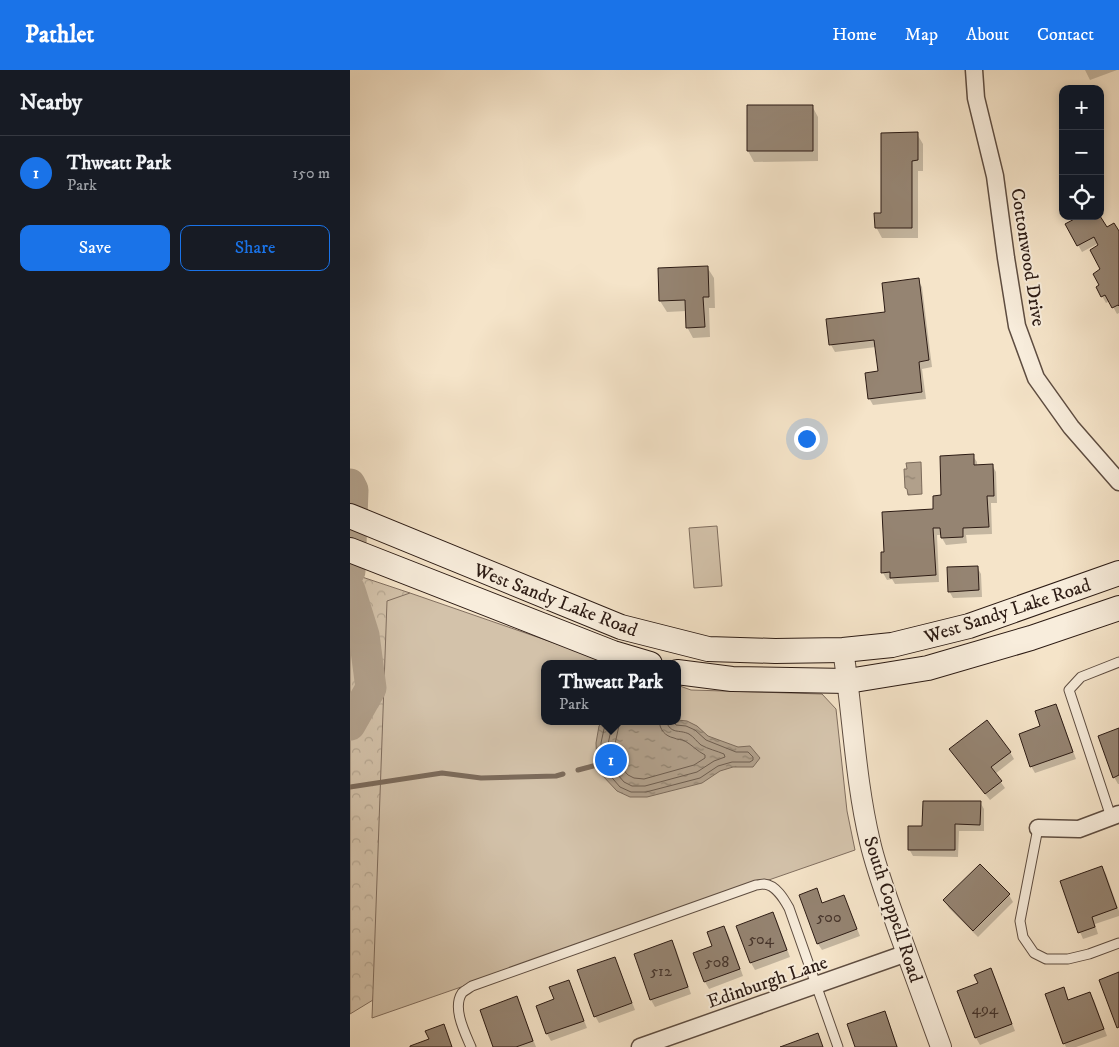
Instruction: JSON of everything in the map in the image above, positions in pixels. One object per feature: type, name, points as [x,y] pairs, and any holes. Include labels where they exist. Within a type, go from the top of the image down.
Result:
[{"type":"main road","name":"West Sandy Lake Road","points":[[350,516],[621,627],[708,649],[775,651],[843,650],[892,644],[969,626],[1119,573]]},
{"type":"main road","name":"West Sandy Lake Road","points":[[350,550],[613,654],[635,660]]},
{"type":"main road","name":"West Sandy Lake Road","points":[[681,673],[732,680],[848,681],[928,668],[1032,638],[1119,608]]},
{"type":"street","name":"Cottonwood Drive","points":[[974,70],[976,98],[995,176],[1017,326],[1036,378],[1071,427],[1119,482]]},
{"type":"street","name":"South Coppell Road","points":[[843,650],[857,771],[870,841],[878,872],[941,1047]]},
{"type":"street","points":[[1038,828],[1079,829],[1115,815]]},
{"type":"street","name":"Edinburgh Lane","points":[[640,1047],[907,953]]},
{"type":"lane","points":[[1115,815],[1068,690],[1081,678],[1119,662]]},
{"type":"lane","points":[[1038,828],[1020,921],[1023,937],[1034,953],[1046,959],[1068,959],[1090,954],[1119,943]]},
{"type":"lane","points":[[471,1047],[458,1009],[462,993],[472,986],[756,885],[765,884],[782,896],[789,908],[838,1047]]},
{"type":"green space","points":[[717,526],[722,586],[694,588],[689,528]]},
{"type":"green space","points":[[350,573],[410,593],[404,631],[373,1000],[350,1014]]},
{"type":"green space","points":[[410,593],[603,660],[541,660],[541,725],[681,725],[681,686],[691,690],[822,694],[836,709],[847,811],[855,850],[372,1018],[387,601]]},
{"type":"water","points":[[921,462],[922,494],[908,495],[905,488],[904,469],[907,469],[906,463]]},
{"type":"water","points":[[681,720],[687,721],[697,726],[708,736],[738,747],[750,746],[760,758],[753,767],[733,767],[720,771],[702,783],[647,797],[630,797],[617,791],[602,775],[597,765],[596,743],[599,726],[681,725]]},
{"type":"building","points":[[747,105],[813,105],[813,151],[747,151]]},
{"type":"building","points":[[918,132],[918,160],[912,161],[912,228],[875,228],[874,213],[881,213],[881,133]]},
{"type":"building","points":[[1072,220],[1103,220],[1107,227],[1114,223],[1119,231],[1119,306],[1112,308],[1105,295],[1101,297],[1096,287],[1099,285],[1093,274],[1100,269],[1090,250],[1098,245],[1094,237],[1077,246],[1065,224]]},
{"type":"building","points":[[708,266],[709,297],[703,297],[705,327],[686,328],[685,300],[659,301],[658,268]]},
{"type":"building","points":[[919,278],[929,360],[919,362],[922,392],[868,399],[865,373],[878,371],[874,340],[829,345],[826,319],[885,312],[882,283]]},
{"type":"building","points":[[974,454],[974,465],[993,464],[994,496],[987,496],[989,527],[963,528],[963,537],[941,538],[940,528],[933,528],[936,575],[890,578],[890,572],[881,573],[881,552],[884,552],[882,512],[933,509],[933,496],[941,495],[940,456]]},
{"type":"building","points":[[978,566],[979,590],[948,592],[947,567]]},
{"type":"building","points":[[1056,704],[1073,752],[1030,767],[1019,734],[1040,726],[1035,711]]},
{"type":"building","points":[[987,720],[1011,752],[991,767],[1002,781],[985,794],[949,749]]},
{"type":"building","points":[[1119,728],[1119,775],[1113,778],[1098,736]]},
{"type":"building","points":[[923,801],[981,801],[980,825],[955,824],[955,850],[908,850],[908,826],[922,826]]},
{"type":"building","points":[[980,864],[1010,894],[973,931],[943,900]]},
{"type":"building","points":[[1102,866],[1117,908],[1092,917],[1095,927],[1078,933],[1060,881]]},
{"type":"building","points":[[817,888],[822,903],[844,895],[857,929],[817,944],[799,895]]},
{"type":"building","points":[[773,912],[787,950],[750,963],[736,926]]},
{"type":"building","points":[[724,926],[740,969],[704,982],[693,953],[712,946],[707,932]]},
{"type":"building","points":[[672,940],[688,987],[650,1000],[634,954]]},
{"type":"building","points":[[615,957],[632,1003],[594,1017],[577,970]]},
{"type":"building","points":[[991,968],[1012,1024],[975,1038],[957,991],[978,983],[974,975]]},
{"type":"building","points":[[1119,972],[1119,1027],[1117,1028],[1099,980]]},
{"type":"building","points":[[569,980],[584,1021],[546,1034],[536,1006],[554,999],[549,987]]},
{"type":"building","points":[[1064,987],[1068,1000],[1090,992],[1104,1029],[1063,1044],[1045,994]]},
{"type":"building","points":[[517,996],[533,1041],[516,1047],[493,1047],[480,1010]]},
{"type":"building","points":[[885,1011],[897,1047],[855,1047],[847,1024]]},
{"type":"building","points":[[444,1024],[452,1047],[410,1047],[429,1039],[425,1031]]},
{"type":"building","points":[[818,1033],[823,1047],[780,1047]]},
{"type":"waterway","points":[[350,484],[353,490],[350,571]]},
{"type":"waterway","points":[[350,590],[364,635],[371,688],[350,725]]},
{"type":"waterway","points":[[578,770],[597,765]]},
{"type":"waterway","points":[[350,787],[442,773],[481,778],[556,776],[563,774]]},
{"type":"place","name":"Thweatt Park","points":[[611,760]]}]
